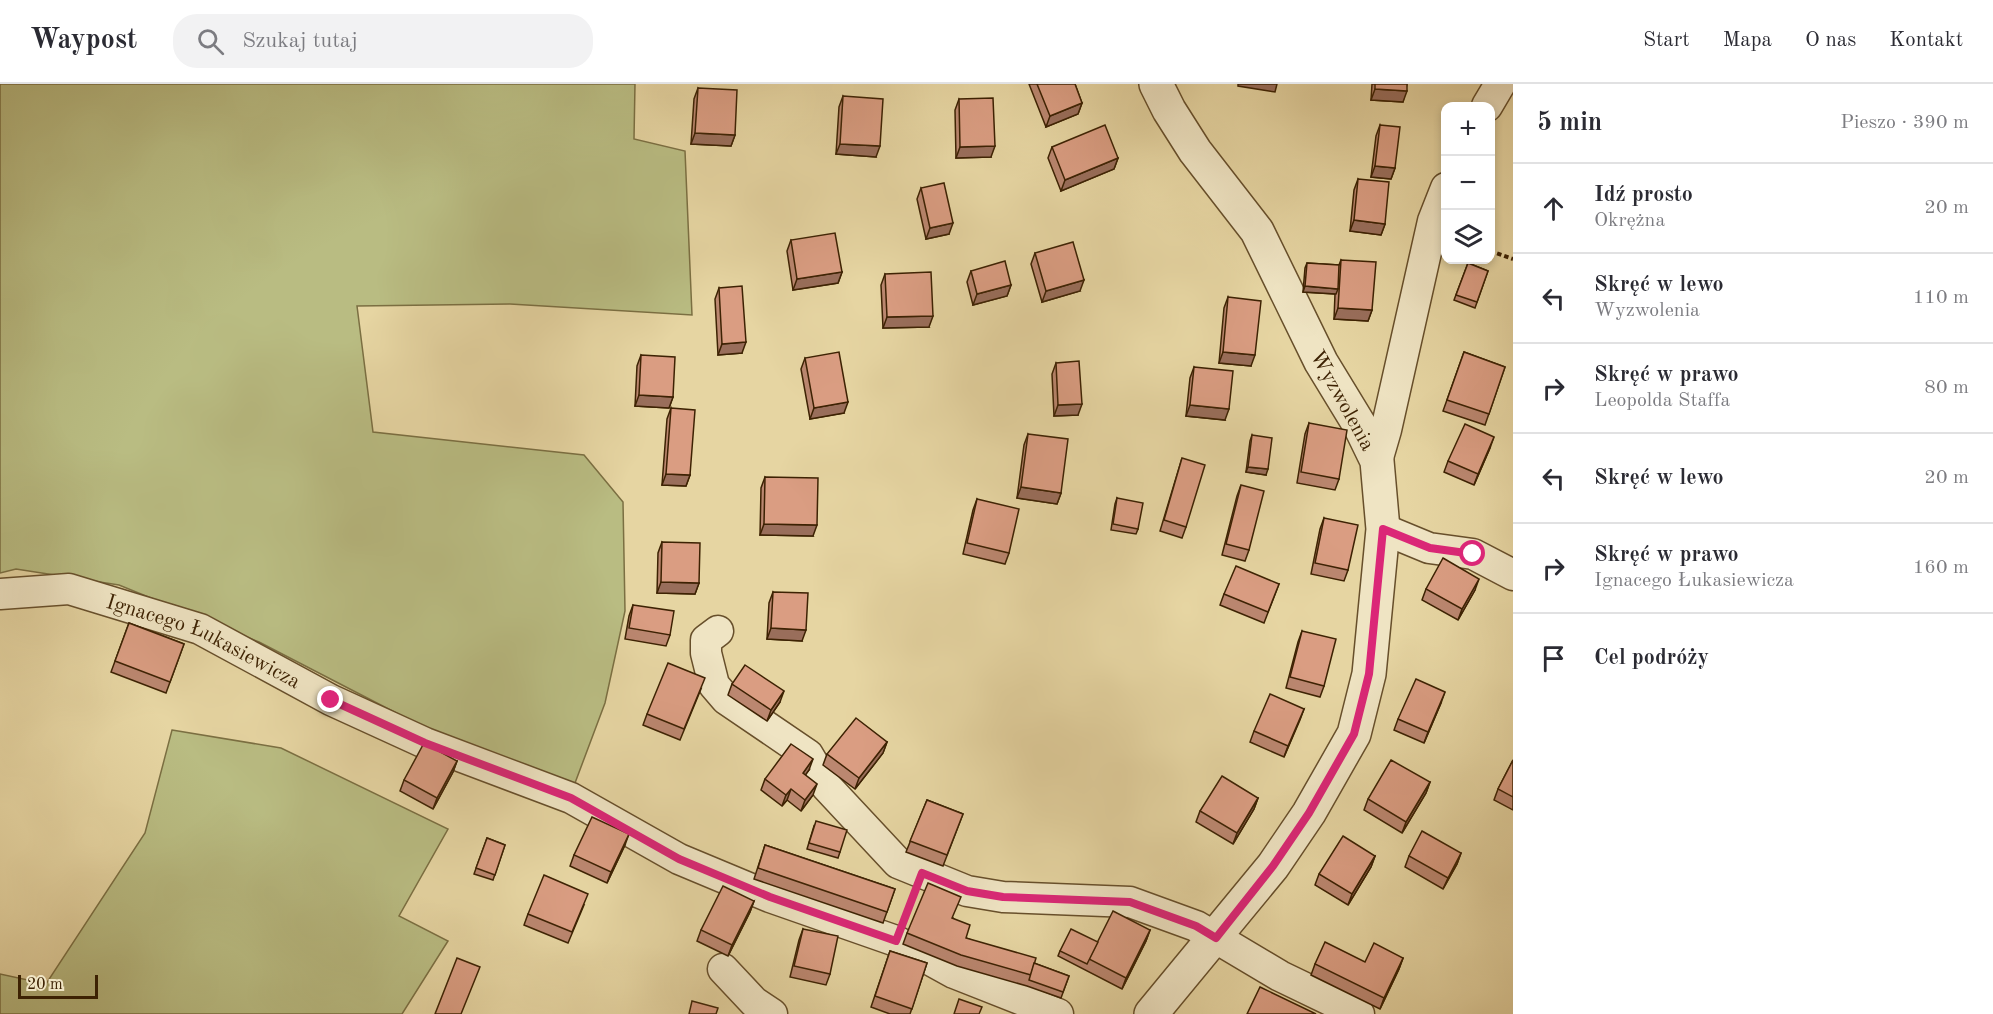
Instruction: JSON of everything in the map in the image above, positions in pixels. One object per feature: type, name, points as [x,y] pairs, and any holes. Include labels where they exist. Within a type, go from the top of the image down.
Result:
[{"type":"street","name":"Wyzwolenia","points":[[1151,1014],[1216,938],[1273,866],[1309,813],[1354,734],[1369,674],[1383,529],[1377,461],[1360,426],[1321,362],[1257,231],[1195,151],[1169,110],[1156,84]]},
{"type":"street","points":[[1489,102],[1500,84]]},
{"type":"street","points":[[1377,461],[1386,430],[1430,230],[1441,201]]},
{"type":"street","points":[[1383,529],[1430,548],[1473,554],[1513,574]]},
{"type":"street","name":"Ignacego Łukasiewicza","points":[[0,594],[69,589],[200,629],[331,700],[425,743],[571,798],[679,859],[770,897],[896,941],[954,973],[1058,1014]]},
{"type":"street","points":[[718,631],[706,640],[706,653],[714,685],[726,699],[808,755],[827,787],[898,863],[967,891],[1003,897],[1130,902],[1196,926],[1280,976],[1359,1014]]},
{"type":"street","points":[[723,969],[754,1002],[772,1014]]},
{"type":"path","points":[[1495,252],[1513,259]]},
{"type":"path","points":[[896,941],[922,873]]},
{"type":"green space","points":[[0,84],[635,84],[634,139],[685,151],[692,315],[510,304],[357,306],[373,432],[584,455],[623,502],[625,611],[605,703],[572,791],[431,731],[259,642],[119,585],[16,569],[0,573]]},
{"type":"green space","points":[[172,730],[281,748],[448,829],[399,916],[448,941],[402,1014],[0,1014],[0,974],[46,984],[145,833]]},
{"type":"building","points":[[1037,84],[1075,84],[1082,103],[1050,116]]},
{"type":"building","points":[[1375,84],[1407,84],[1407,91],[1375,89]]},
{"type":"building","points":[[698,88],[737,90],[735,135],[695,133]]},
{"type":"building","points":[[843,96],[883,99],[880,146],[840,144]]},
{"type":"building","points":[[993,98],[995,146],[960,147],[959,99]]},
{"type":"building","points":[[1105,125],[1118,158],[1065,180],[1052,147]]},
{"type":"building","points":[[1380,125],[1400,127],[1395,168],[1375,166]]},
{"type":"building","points":[[1358,179],[1389,182],[1385,224],[1354,220]]},
{"type":"building","points":[[944,183],[953,223],[930,228],[921,188]]},
{"type":"building","points":[[835,233],[842,272],[797,279],[791,240]]},
{"type":"building","points":[[1073,242],[1084,280],[1046,291],[1035,253]]},
{"type":"building","points":[[1341,260],[1376,262],[1372,310],[1338,308]]},
{"type":"building","points":[[1005,261],[1011,285],[977,294],[971,271]]},
{"type":"building","points":[[1307,263],[1339,265],[1338,289],[1305,286]]},
{"type":"building","points":[[1468,264],[1488,271],[1477,302],[1456,295]]},
{"type":"building","points":[[931,272],[933,316],[887,317],[885,274]]},
{"type":"building","points":[[742,286],[746,342],[722,344],[719,288]]},
{"type":"building","points":[[1228,297],[1261,301],[1255,355],[1223,352]]},
{"type":"building","points":[[839,352],[848,402],[814,408],[805,358]]},
{"type":"building","points":[[1464,352],[1505,367],[1489,414],[1447,400]]},
{"type":"building","points":[[641,355],[675,357],[673,397],[639,395]]},
{"type":"building","points":[[1079,361],[1082,404],[1058,405],[1056,363]]},
{"type":"building","points":[[1194,367],[1233,371],[1229,409],[1190,405]]},
{"type":"building","points":[[671,408],[695,410],[690,475],[666,474]]},
{"type":"building","points":[[1309,423],[1347,430],[1339,479],[1301,472]]},
{"type":"building","points":[[1465,424],[1494,437],[1478,474],[1448,461]]},
{"type":"building","points":[[1028,434],[1068,439],[1061,493],[1021,487]]},
{"type":"building","points":[[1252,435],[1272,438],[1268,469],[1248,467]]},
{"type":"building","points":[[1182,458],[1205,465],[1186,527],[1164,520]]},
{"type":"building","points":[[765,477],[818,478],[817,525],[764,524]]},
{"type":"building","points":[[1241,485],[1264,491],[1249,550],[1226,544]]},
{"type":"building","points":[[1117,498],[1143,503],[1138,529],[1113,524]]},
{"type":"building","points":[[977,499],[1019,509],[1009,553],[967,543]]},
{"type":"building","points":[[1324,518],[1358,525],[1348,570],[1315,563]]},
{"type":"building","points":[[662,542],[700,543],[699,583],[661,582]]},
{"type":"building","points":[[1443,558],[1479,579],[1462,609],[1426,589]]},
{"type":"building","points":[[1236,566],[1279,584],[1268,612],[1224,594]]},
{"type":"building","points":[[773,592],[808,593],[806,630],[771,628]]},
{"type":"building","points":[[633,605],[674,611],[670,635],[629,628]]},
{"type":"building","points":[[129,623],[184,644],[170,682],[115,661]]},
{"type":"building","points":[[1302,631],[1336,639],[1324,686],[1290,677]]},
{"type":"building","points":[[668,663],[705,678],[684,729],[647,714]]},
{"type":"building","points":[[745,665],[784,691],[771,710],[732,684]]},
{"type":"building","points":[[1416,679],[1445,692],[1428,732],[1398,719]]},
{"type":"building","points":[[1270,694],[1304,709],[1288,746],[1254,731]]},
{"type":"building","points":[[856,718],[887,742],[859,778],[827,754]]},
{"type":"building","points":[[424,743],[457,761],[437,798],[404,780]]},
{"type":"building","points":[[791,744],[813,759],[803,773],[817,784],[805,800],[791,789],[786,795],[765,779]]},
{"type":"building","points":[[1391,760],[1430,782],[1406,822],[1368,799]]},
{"type":"building","points":[[1513,760],[1513,797],[1498,789]]},
{"type":"building","points":[[1222,776],[1258,798],[1237,833],[1200,811]]},
{"type":"building","points":[[927,800],[963,814],[947,855],[910,841]]},
{"type":"building","points":[[592,817],[629,834],[611,872],[574,855]]},
{"type":"building","points":[[816,821],[847,830],[840,852],[809,843]]},
{"type":"building","points":[[1422,831],[1461,853],[1448,878],[1409,856]]},
{"type":"building","points":[[1343,836],[1375,856],[1352,894],[1319,874]]},
{"type":"building","points":[[487,838],[505,845],[495,875],[476,868]]},
{"type":"building","points":[[765,845],[895,889],[887,912],[758,868]]},
{"type":"building","points":[[544,875],[588,894],[572,932],[528,914]]},
{"type":"building","points":[[928,883],[961,897],[952,918],[970,925],[966,938],[1036,958],[1031,975],[961,955],[907,933]]},
{"type":"building","points":[[723,886],[754,901],[732,945],[701,930]]},
{"type":"building","points":[[1113,911],[1150,930],[1126,978],[1089,959]]},
{"type":"building","points":[[803,929],[838,936],[830,974],[794,966]]},
{"type":"building","points":[[1071,929],[1098,942],[1087,964],[1060,951]]},
{"type":"building","points":[[1325,942],[1365,962],[1374,943],[1403,958],[1384,998],[1315,964]]},
{"type":"building","points":[[890,951],[927,963],[912,1009],[875,996]]},
{"type":"building","points":[[457,958],[480,967],[461,1014],[435,1014]]},
{"type":"building","points":[[1034,963],[1069,976],[1063,992],[1029,980]]},
{"type":"building","points":[[1260,987],[1316,1014],[1247,1014]]},
{"type":"building","points":[[959,999],[982,1007],[979,1014],[954,1014]]},
{"type":"building","points":[[692,1001],[718,1008],[716,1014],[689,1014]]},
{"type":"route","points":[[331,700],[425,743],[571,798],[679,859],[770,897],[896,941],[922,873],[967,891],[1003,897],[1130,902],[1196,926],[1216,938],[1273,866],[1309,813],[1354,734],[1369,674],[1383,529],[1430,548],[1473,554]]}]
